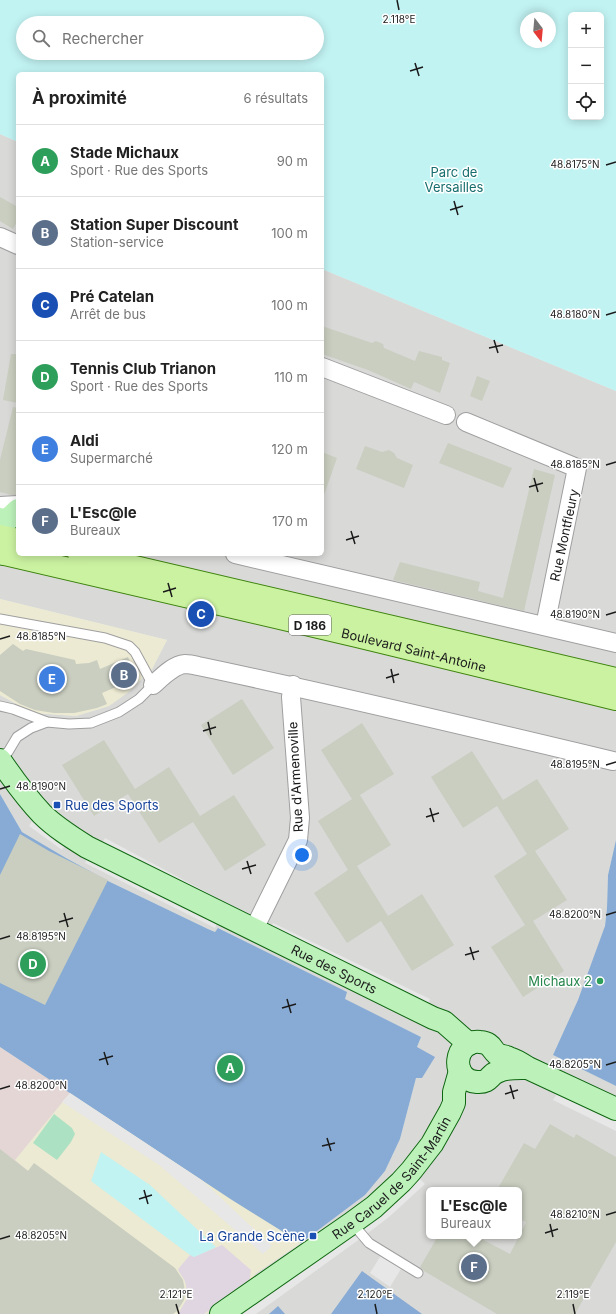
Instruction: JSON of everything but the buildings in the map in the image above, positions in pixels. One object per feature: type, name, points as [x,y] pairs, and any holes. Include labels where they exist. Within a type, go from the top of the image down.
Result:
[{"type":"main road","points":[[4,538],[16,514]]},
{"type":"main road","name":"Boulevard Saint-Antoine","points":[[4,538],[16,541]]},
{"type":"main road","name":"Boulevard Saint-Antoine","points":[[69,556],[350,634],[616,699]]},
{"type":"main road","name":"Boulevard Saint-Antoine","points":[[88,556],[616,679]]},
{"type":"main road","name":"Rue des Sports","points":[[0,760],[24,794],[43,815],[68,835],[93,850],[433,1018],[444,1022],[465,1064]]},
{"type":"main road","points":[[496,1063],[489,1079],[484,1082],[465,1064],[479,1041],[484,1042],[492,1047],[496,1063],[504,1070],[528,1068],[616,1109]]},
{"type":"main road","name":"Rue Caruel de Saint-Martin","points":[[221,1314],[352,1223],[384,1198],[411,1171],[432,1144],[454,1104],[463,1098],[465,1064]]},
{"type":"street","points":[[0,237],[16,244]]},
{"type":"street","points":[[324,368],[446,415]]},
{"type":"street","name":"Rue Montfleury","points":[[466,422],[577,468],[545,626]]},
{"type":"street","points":[[4,538],[16,510]]},
{"type":"street","points":[[244,556],[616,643]]},
{"type":"street","points":[[153,685],[176,667],[186,664],[292,685],[613,761]]},
{"type":"street","name":"Rue d'Armenoville","points":[[254,930],[298,840],[300,818],[291,697],[292,685]]},
{"type":"lane","points":[[0,619],[105,638],[129,646],[135,652],[153,685],[139,699],[119,712],[91,723],[69,724],[47,722],[13,709],[0,706]]},
{"type":"lane","points":[[0,757],[8,752],[17,737],[30,728],[47,722]]},
{"type":"lane","points":[[352,1223],[369,1243],[418,1273]]},
{"type":"shaded area","points":[[0,134],[16,141],[16,556],[324,556],[324,270],[616,391],[616,840],[608,875],[607,908],[602,949],[553,1055],[616,1086],[616,1314],[206,1314],[251,1283],[255,1274],[301,1243],[365,1195],[385,1171],[400,1139],[416,1077],[417,1047],[421,1037],[344,999],[346,992],[219,928],[215,932],[108,881],[22,832],[0,794],[0,695],[33,713],[76,716],[109,706],[127,693],[152,669],[167,640],[0,599]]},
{"type":"shaded area","points":[[0,599],[167,640],[152,669],[127,693],[109,706],[76,716],[33,713],[0,695]]},
{"type":"shaded area","points":[[0,794],[22,832],[66,858],[108,881],[208,929],[215,932],[218,928],[347,992],[345,999],[421,1037],[417,1047],[435,1057],[422,1078],[416,1078],[400,1139],[385,1171],[365,1195],[301,1243],[232,1200],[0,1047]]},
{"type":"shaded area","points":[[32,821],[65,845],[62,850],[29,826]]},
{"type":"shaded area","points":[[105,838],[255,918],[253,922],[102,843]]},
{"type":"shaded area","name":"Michaux 2","points":[[616,840],[616,1086],[553,1055],[578,1000],[605,926],[608,875]]},
{"type":"shaded area","points":[[88,857],[218,922],[215,928],[85,863]]},
{"type":"shaded area","points":[[273,923],[430,999],[428,1004],[271,928]]},
{"type":"shaded area","points":[[0,1047],[70,1093],[15,1160],[28,1171],[0,1206]]},
{"type":"shaded area","points":[[558,1092],[616,1120],[616,1131],[553,1100]]},
{"type":"shaded area","points":[[70,1093],[301,1243],[255,1274],[251,1283],[206,1314],[0,1314],[0,1206],[15,1160]]},
{"type":"shaded area","points":[[70,1093],[203,1181],[272,1246],[263,1254],[159,1165],[62,1102]]},
{"type":"shaded area","points":[[417,1176],[425,1184],[389,1217],[256,1314],[236,1314]]},
{"type":"shaded area","points":[[222,1245],[251,1270],[249,1283],[204,1314],[178,1314],[188,1297],[185,1281],[178,1270],[179,1268],[190,1255],[194,1257]]},
{"type":"shaded area","points":[[383,1252],[404,1264],[390,1287],[370,1273]]},
{"type":"shaded area","points":[[362,1271],[422,1314],[331,1314]]},
{"type":"shaded area","points":[[278,1306],[285,1314],[269,1314]]},
{"type":"green space","name":"Parc de Versailles","points":[[0,0],[616,0],[616,391],[324,270],[324,72],[16,72],[16,141],[0,134]]},
{"type":"green space","points":[[54,1114],[72,1128],[75,1134],[71,1142],[57,1160],[33,1143]]},
{"type":"green space","points":[[101,1152],[150,1185],[216,1247],[194,1258],[91,1181]]},
{"type":"place","name":"Pré Catelan","points":[[201,614]]},
{"type":"place","name":"Station Super Discount","points":[[124,675]]},
{"type":"place","name":"Aldi","points":[[52,679]]},
{"type":"place","name":"Rue des Sports","points":[[57,805]]},
{"type":"place","name":"Tennis Club Trianon","points":[[33,964]]},
{"type":"place","name":"Michaux 2","points":[[600,981]]},
{"type":"place","name":"Stade Michaux","points":[[230,1068]]},
{"type":"place","name":"La Grande Scène","points":[[313,1236]]},
{"type":"place","name":"L'Esc@le","points":[[474,1267]]}]
